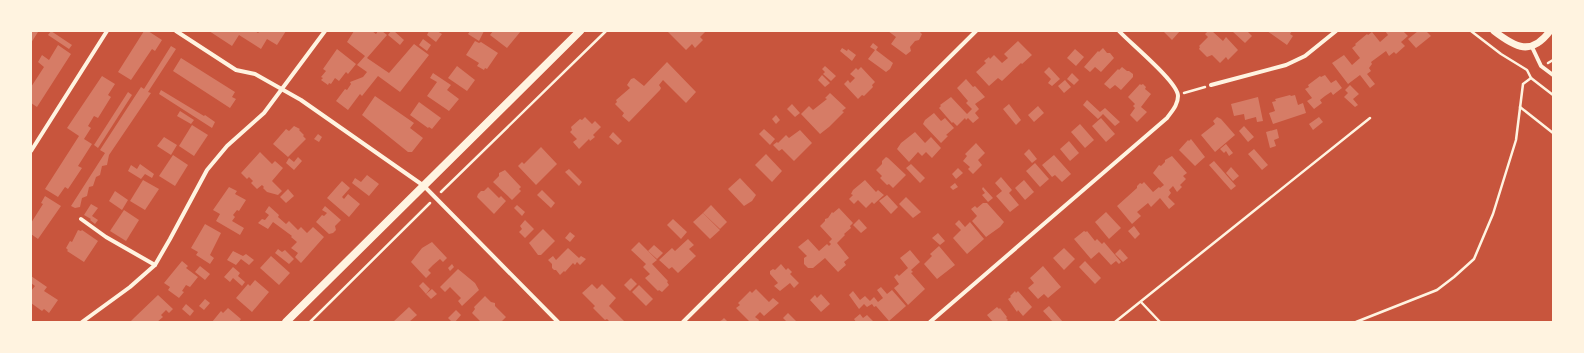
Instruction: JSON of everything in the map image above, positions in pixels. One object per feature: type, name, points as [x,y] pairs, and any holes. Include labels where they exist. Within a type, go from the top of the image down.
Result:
[{"type":"main road","points":[[286,322],[580,31]]},
{"type":"street","points":[[31,152],[108,31]]},
{"type":"street","points":[[176,31],[236,70],[255,74],[301,100],[424,186],[558,322]]},
{"type":"street","points":[[82,322],[130,287],[155,265],[207,170],[227,146],[264,113],[325,31]]},
{"type":"street","points":[[683,322],[976,31]]},
{"type":"street","points":[[930,322],[1167,118],[1176,106],[1178,94],[1171,81],[1119,31]]},
{"type":"street","points":[[1211,85],[1286,65],[1305,56],[1336,31]]},
{"type":"street","points":[[1494,31],[1519,47],[1532,47],[1543,41],[1550,31]]},
{"type":"street","points":[[1532,47],[1541,66],[1553,75]]},
{"type":"street","points":[[81,219],[106,237],[155,265]]},
{"type":"path","points":[[310,322],[606,31]]},
{"type":"path","points":[[1471,31],[1501,54],[1527,70],[1531,78],[1553,95]]},
{"type":"path","points":[[1356,322],[1437,290],[1474,259],[1492,214],[1516,140],[1523,84],[1531,78]]},
{"type":"path","points":[[1178,94],[1211,85]]},
{"type":"path","points":[[1520,106],[1553,133]]},
{"type":"path","points":[[1115,322],[1370,118]]},
{"type":"path","points":[[1141,302],[1160,322]]},
{"type":"building","points":[[32,31],[38,32],[31,43],[31,33]]},
{"type":"building","points":[[51,31],[72,45],[69,49],[48,35]]},
{"type":"building","points":[[144,31],[148,31],[162,40],[155,51],[152,49],[131,80],[118,72]]},
{"type":"building","points":[[209,31],[255,31],[258,33],[260,31],[286,31],[277,45],[267,39],[261,49],[239,35],[232,46]]},
{"type":"building","points":[[354,31],[372,31],[376,34],[378,31],[382,31],[387,35],[367,58],[389,73],[414,44],[429,55],[400,92],[378,76],[362,96],[360,94],[348,110],[336,101],[345,89],[347,90],[351,84],[350,82],[363,77],[367,72],[357,65],[365,56],[347,42]]},
{"type":"building","points":[[391,31],[394,31],[404,40],[400,45],[388,35]]},
{"type":"building","points":[[429,31],[437,31],[442,34],[436,42],[427,35]]},
{"type":"building","points":[[470,31],[484,31],[479,41],[468,34]]},
{"type":"building","points":[[493,31],[521,31],[507,48],[490,35]]},
{"type":"building","points":[[667,31],[706,31],[700,37],[703,40],[695,48],[692,44],[686,50]]},
{"type":"building","points":[[888,31],[919,31],[922,34],[919,40],[915,41],[910,47],[911,51],[906,55],[891,44],[896,37]]},
{"type":"building","points":[[1163,31],[1180,31],[1172,40]]},
{"type":"building","points":[[1208,31],[1212,31],[1223,41],[1226,37],[1238,50],[1228,60],[1226,57],[1220,63],[1212,55],[1207,57],[1199,49],[1199,46],[1208,37],[1205,34]]},
{"type":"building","points":[[1232,31],[1247,31],[1252,36],[1245,43]]},
{"type":"building","points":[[1267,31],[1292,31],[1290,34],[1293,36],[1287,45]]},
{"type":"building","points":[[1385,31],[1403,31],[1408,36],[1401,42],[1405,46],[1396,54],[1394,52],[1389,56],[1386,51],[1371,62],[1372,64],[1369,68],[1371,71],[1367,74],[1375,84],[1370,88],[1360,75],[1348,84],[1332,63],[1344,55],[1352,65],[1360,58],[1352,48],[1356,45],[1355,44],[1367,34],[1368,35],[1372,32],[1380,42],[1388,35]]},
{"type":"building","points":[[1418,31],[1426,31],[1431,36],[1416,48],[1408,39]]},
{"type":"building","points":[[423,39],[431,45],[427,51],[419,45]]},
{"type":"building","points":[[475,41],[479,43],[481,42],[498,53],[487,69],[485,68],[484,70],[477,66],[479,63],[466,55]]},
{"type":"building","points":[[1018,41],[1032,55],[1002,81],[998,78],[989,86],[976,72],[986,63],[984,61],[989,57],[990,59],[994,55],[1002,63],[1008,58],[1004,54]]},
{"type":"building","points":[[873,43],[878,47],[876,50],[893,63],[890,69],[886,72],[868,59],[875,50],[870,47]]},
{"type":"building","points":[[58,45],[71,54],[37,107],[31,103],[31,87],[44,67],[38,62],[42,55],[49,60]]},
{"type":"building","points":[[171,46],[176,49],[148,92],[151,93],[109,155],[107,165],[102,166],[100,175],[96,177],[93,186],[89,187],[87,196],[82,198],[80,207],[75,208],[71,206],[105,153],[100,150],[141,87],[144,89]]},
{"type":"building","points":[[842,48],[847,51],[848,49],[856,55],[852,61],[840,51]]},
{"type":"building","points":[[1103,48],[1114,58],[1101,72],[1095,67],[1090,72],[1084,67],[1098,51],[1099,52]]},
{"type":"building","points":[[337,49],[356,64],[348,74],[346,72],[339,81],[335,78],[331,84],[329,83],[328,85],[321,80],[323,78],[321,77],[326,71],[323,69]]},
{"type":"building","points":[[1075,49],[1084,57],[1076,66],[1067,58]]},
{"type":"building","points":[[181,58],[235,92],[232,97],[236,99],[230,108],[173,71]]},
{"type":"building","points":[[667,62],[696,92],[686,103],[663,80],[659,85],[661,88],[660,90],[629,122],[622,116],[624,113],[615,104],[617,102],[616,100],[630,88],[627,85],[631,79],[634,78],[644,86]]},
{"type":"building","points":[[457,66],[475,80],[467,91],[448,78]]},
{"type":"building","points":[[825,66],[836,76],[831,81],[823,74],[825,72],[822,69]]},
{"type":"building","points":[[861,67],[875,82],[872,85],[873,87],[864,96],[862,95],[858,99],[844,84],[848,80],[850,83],[855,78],[850,74],[856,68],[858,70]]},
{"type":"building","points":[[1049,67],[1060,79],[1052,86],[1048,83],[1051,79],[1044,72]]},
{"type":"building","points":[[1122,67],[1133,74],[1133,77],[1121,90],[1115,85],[1110,89],[1104,84],[1118,69],[1119,70]]},
{"type":"building","points":[[433,73],[451,85],[447,90],[459,99],[449,111],[427,96],[437,82],[430,78]]},
{"type":"building","points":[[1072,73],[1079,80],[1074,85],[1067,79]]},
{"type":"building","points":[[822,75],[830,83],[825,87],[818,80]]},
{"type":"building","points":[[1325,75],[1331,83],[1336,80],[1342,88],[1333,95],[1331,92],[1325,96],[1320,100],[1322,103],[1314,109],[1307,101],[1312,98],[1305,89],[1320,76]]},
{"type":"building","points":[[102,76],[115,84],[108,95],[111,97],[98,118],[94,116],[88,126],[91,128],[84,139],[92,144],[78,166],[82,168],[68,189],[65,187],[58,197],[45,189],[79,136],[67,128]]},
{"type":"building","points":[[966,79],[985,97],[975,104],[979,109],[975,113],[979,118],[973,123],[968,118],[966,120],[965,118],[957,126],[953,122],[952,123],[939,108],[941,106],[940,105],[951,97],[967,114],[972,109],[966,103],[968,101],[957,88]]},
{"type":"building","points":[[1065,80],[1071,87],[1064,93],[1058,86]]},
{"type":"building","points":[[1140,84],[1143,84],[1146,87],[1145,89],[1151,94],[1141,107],[1147,112],[1137,122],[1130,115],[1135,108],[1133,106],[1135,104],[1128,97]]},
{"type":"building","points":[[1350,85],[1359,94],[1353,99],[1358,105],[1355,107],[1344,97],[1348,93],[1345,90]]},
{"type":"building","points":[[161,90],[215,122],[212,128],[159,94]]},
{"type":"building","points":[[128,92],[132,95],[98,148],[94,145]]},
{"type":"building","points":[[830,93],[846,108],[829,127],[820,134],[801,114],[809,106],[813,110],[827,99],[825,98]]},
{"type":"building","points":[[1295,95],[1298,105],[1303,103],[1306,113],[1273,124],[1269,113],[1275,111],[1272,102],[1276,101],[1275,99]]},
{"type":"building","points":[[375,96],[414,123],[410,128],[423,138],[412,152],[408,152],[362,115]]},
{"type":"building","points":[[1258,97],[1263,121],[1257,122],[1256,117],[1245,120],[1244,114],[1234,116],[1231,104]]},
{"type":"building","points":[[1087,100],[1100,112],[1105,108],[1120,122],[1115,126],[1103,114],[1098,119],[1083,105]]},
{"type":"building","points":[[419,102],[441,118],[432,129],[429,127],[428,128],[410,115]]},
{"type":"building","points":[[792,104],[800,113],[795,117],[787,109]]},
{"type":"building","points":[[1009,104],[1021,120],[1016,125],[1003,109]]},
{"type":"building","points":[[1038,106],[1044,113],[1034,122],[1028,115]]},
{"type":"building","points":[[180,111],[194,120],[191,124],[177,116]]},
{"type":"building","points":[[934,113],[941,121],[945,118],[954,128],[946,135],[948,136],[941,143],[923,124],[925,120]]},
{"type":"building","points":[[776,115],[780,120],[776,124],[772,119]]},
{"type":"building","points":[[585,117],[592,124],[595,121],[601,127],[593,135],[595,137],[590,141],[589,139],[579,149],[573,142],[577,139],[570,132],[572,130],[571,127],[580,119],[582,120]]},
{"type":"building","points":[[1217,117],[1221,119],[1235,135],[1215,152],[1201,135],[1215,124],[1213,121]]},
{"type":"building","points":[[1319,117],[1323,122],[1313,130],[1309,124]]},
{"type":"building","points":[[1101,118],[1115,134],[1106,142],[1092,126]]},
{"type":"building","points":[[1080,124],[1094,140],[1085,148],[1071,132]]},
{"type":"building","points":[[192,125],[208,135],[194,156],[179,146]]},
{"type":"building","points":[[294,126],[300,129],[299,130],[306,139],[288,157],[273,144],[286,129],[289,131]]},
{"type":"building","points":[[1244,126],[1254,137],[1248,142],[1239,131]]},
{"type":"building","points":[[764,129],[775,139],[770,145],[759,134]]},
{"type":"building","points":[[1277,129],[1279,138],[1274,140],[1276,146],[1270,148],[1266,132]]},
{"type":"building","points":[[800,130],[812,143],[794,161],[782,149],[779,151],[773,145],[777,142],[778,143],[786,135],[789,138]]},
{"type":"building","points":[[613,132],[622,141],[618,145],[609,137]]},
{"type":"building","points":[[915,132],[925,143],[931,137],[941,148],[932,158],[926,152],[922,156],[918,152],[909,162],[897,149],[901,143]]},
{"type":"building","points":[[318,134],[322,137],[319,142],[314,139]]},
{"type":"building","points":[[164,137],[177,145],[171,155],[157,146]]},
{"type":"building","points":[[1191,139],[1205,157],[1195,166],[1179,150],[1188,140],[1189,141]]},
{"type":"building","points":[[1069,141],[1079,153],[1070,161],[1060,149]]},
{"type":"building","points":[[976,143],[985,153],[978,160],[982,165],[973,174],[968,169],[970,167],[963,161],[967,156],[965,154]]},
{"type":"building","points":[[1226,144],[1233,153],[1229,156],[1226,151],[1224,153],[1220,149]]},
{"type":"building","points":[[541,147],[557,164],[536,185],[518,166],[522,162],[524,164]]},
{"type":"building","points":[[1029,149],[1037,159],[1032,163],[1024,154]]},
{"type":"building","points":[[1254,149],[1268,165],[1262,170],[1248,154]]},
{"type":"building","points":[[260,152],[272,164],[275,161],[283,168],[272,181],[282,191],[278,195],[267,192],[262,185],[257,189],[251,183],[253,181],[249,177],[247,179],[241,173]]},
{"type":"building","points":[[766,154],[782,171],[772,182],[755,165]]},
{"type":"building","points":[[173,155],[188,165],[175,186],[159,176]]},
{"type":"building","points":[[1054,155],[1071,174],[1062,182],[1055,175],[1052,177],[1042,165]]},
{"type":"building","points":[[1172,156],[1187,173],[1183,176],[1186,179],[1180,185],[1182,187],[1177,192],[1173,186],[1169,190],[1171,193],[1168,197],[1175,204],[1169,209],[1160,198],[1151,207],[1148,203],[1137,212],[1141,216],[1132,224],[1117,206],[1137,188],[1140,183],[1142,184],[1144,182],[1153,192],[1164,185],[1153,173],[1159,165],[1161,166],[1165,160]]},
{"type":"building","points":[[298,157],[302,161],[294,170],[286,163],[289,158],[294,162]]},
{"type":"building","points":[[886,157],[906,175],[893,188],[889,184],[887,185],[880,178],[882,176],[876,170]]},
{"type":"building","points":[[1214,161],[1236,186],[1231,190],[1209,165]]},
{"type":"building","points":[[1035,163],[1049,179],[1040,187],[1026,171]]},
{"type":"building","points":[[140,164],[154,174],[152,178],[145,174],[141,179],[128,171],[131,165],[137,169]]},
{"type":"building","points":[[911,164],[925,178],[920,183],[906,168]]},
{"type":"building","points":[[1231,167],[1239,176],[1233,181],[1226,173]]},
{"type":"building","points":[[958,168],[963,173],[956,179],[952,174]]},
{"type":"building","points":[[569,169],[582,182],[579,186],[565,172]]},
{"type":"building","points":[[505,170],[521,187],[519,189],[521,191],[512,200],[493,182],[499,176],[499,173]]},
{"type":"building","points":[[367,175],[379,184],[369,196],[352,183],[355,178],[361,182]]},
{"type":"building","points":[[1001,177],[1012,190],[1009,193],[1019,205],[1010,212],[996,196],[1002,191],[995,183]]},
{"type":"building","points":[[740,178],[756,195],[752,201],[744,206],[728,189]]},
{"type":"building","points":[[143,180],[159,189],[145,210],[130,201]]},
{"type":"building","points":[[865,180],[876,192],[878,190],[884,195],[874,204],[872,202],[866,208],[858,200],[854,204],[849,199],[853,195],[851,194],[853,190]]},
{"type":"building","points":[[1024,180],[1034,192],[1025,200],[1015,188]]},
{"type":"building","points":[[342,181],[350,188],[342,197],[344,199],[348,194],[360,204],[349,217],[327,198]]},
{"type":"building","points":[[955,183],[958,187],[953,190],[950,187]]},
{"type":"building","points":[[229,187],[237,191],[235,194],[246,200],[239,211],[237,210],[233,215],[235,217],[232,221],[244,228],[240,235],[216,221],[220,214],[213,210]]},
{"type":"building","points":[[488,187],[499,198],[501,196],[506,201],[494,214],[477,197],[481,191],[484,191]]},
{"type":"building","points":[[983,187],[993,198],[988,202],[982,195],[985,193],[982,189]]},
{"type":"building","points":[[288,189],[294,196],[286,203],[280,197]]},
{"type":"building","points":[[542,190],[555,203],[551,208],[537,195]]},
{"type":"building","points":[[115,191],[128,200],[122,210],[109,201]]},
{"type":"building","points":[[887,195],[898,207],[891,214],[879,201]]},
{"type":"building","points":[[45,196],[61,206],[38,239],[31,234],[31,223],[43,204],[41,203]]},
{"type":"building","points":[[906,197],[921,212],[913,218],[899,204]]},
{"type":"building","points":[[983,203],[987,203],[1004,222],[1000,227],[986,237],[972,221],[977,216],[971,209],[975,206],[977,208]]},
{"type":"building","points":[[91,204],[98,208],[92,216],[98,220],[95,224],[90,220],[91,219],[84,215]]},
{"type":"building","points":[[517,205],[525,212],[522,216],[514,208]]},
{"type":"building","points":[[711,205],[727,222],[720,229],[703,213]]},
{"type":"building","points":[[269,206],[286,224],[289,221],[298,230],[301,227],[307,233],[313,227],[324,237],[301,263],[295,257],[298,253],[291,248],[297,242],[291,237],[292,236],[273,222],[268,229],[258,223],[262,219],[265,220],[269,215],[265,212]]},
{"type":"building","points":[[325,206],[341,220],[335,226],[336,230],[329,234],[316,222],[322,215],[324,216],[327,213],[322,210]]},
{"type":"building","points":[[839,208],[853,223],[850,226],[851,228],[837,243],[849,258],[844,262],[846,265],[838,272],[825,258],[813,268],[808,268],[804,264],[804,258],[807,256],[798,247],[808,239],[819,251],[827,244],[829,246],[831,244],[829,242],[832,239],[820,226],[832,212],[833,213]]},
{"type":"building","points":[[124,210],[139,220],[126,241],[110,231]]},
{"type":"building","points":[[1106,212],[1121,228],[1109,239],[1095,222]]},
{"type":"building","points":[[703,213],[720,230],[710,239],[693,222]]},
{"type":"building","points":[[673,219],[687,232],[681,239],[667,225]]},
{"type":"building","points":[[859,219],[867,228],[861,233],[853,225]]},
{"type":"building","points":[[525,220],[534,229],[525,238],[519,232],[522,229],[520,226]]},
{"type":"building","points":[[959,220],[965,227],[970,222],[984,239],[967,254],[953,238],[961,230],[955,224]]},
{"type":"building","points":[[205,224],[221,233],[210,255],[214,258],[210,264],[196,255],[198,252],[191,248]]},
{"type":"building","points":[[1134,226],[1140,234],[1135,239],[1128,231]]},
{"type":"building","points":[[543,229],[555,241],[541,255],[538,255],[529,243]]},
{"type":"building","points":[[78,230],[82,230],[98,241],[84,262],[67,251],[68,250],[66,248],[70,241],[72,242]]},
{"type":"building","points":[[1084,231],[1087,231],[1095,241],[1097,239],[1102,244],[1104,242],[1121,262],[1119,264],[1116,261],[1111,265],[1099,252],[1091,259],[1074,239]]},
{"type":"building","points":[[570,232],[575,236],[570,242],[565,238]]},
{"type":"building","points":[[938,233],[945,241],[940,245],[932,238]]},
{"type":"building","points":[[688,239],[694,245],[689,249],[696,256],[678,273],[672,267],[669,269],[659,260],[672,248],[675,251]]},
{"type":"building","points":[[432,242],[447,258],[443,262],[440,259],[433,265],[428,270],[431,273],[426,278],[411,262],[422,248]]},
{"type":"building","points":[[639,242],[657,260],[652,264],[668,281],[667,282],[669,285],[662,292],[659,290],[658,291],[645,278],[650,274],[643,267],[646,264],[631,250]]},
{"type":"building","points":[[654,245],[663,253],[657,259],[648,251]]},
{"type":"building","points":[[939,246],[955,265],[937,279],[924,264],[932,256],[930,254]]},
{"type":"building","points":[[568,248],[579,258],[581,256],[586,259],[580,265],[577,262],[575,265],[573,263],[560,275],[552,268],[552,264],[548,260],[553,256],[556,260]]},
{"type":"building","points":[[1064,248],[1075,259],[1064,270],[1053,258]]},
{"type":"building","points":[[278,249],[282,252],[285,250],[294,259],[289,264],[275,253]]},
{"type":"building","points":[[1120,249],[1128,258],[1123,262],[1115,254]]},
{"type":"building","points":[[910,250],[920,262],[911,270],[913,272],[911,273],[925,289],[908,305],[894,288],[899,284],[894,277],[897,274],[899,276],[908,268],[900,258]]},
{"type":"building","points":[[233,251],[243,256],[246,254],[254,260],[249,265],[241,259],[236,265],[227,260]]},
{"type":"building","points":[[271,256],[290,273],[279,285],[260,268]]},
{"type":"building","points":[[182,261],[188,266],[186,268],[198,277],[190,287],[186,285],[182,291],[184,292],[179,298],[168,290],[170,287],[164,283]]},
{"type":"building","points":[[1085,261],[1101,278],[1095,284],[1079,267]]},
{"type":"building","points":[[452,264],[454,267],[450,271],[448,268]]},
{"type":"building","points":[[781,264],[786,270],[788,268],[792,272],[790,274],[799,283],[794,288],[790,283],[780,291],[774,286],[778,283],[770,274],[770,271],[773,269],[775,270]]},
{"type":"building","points":[[200,266],[210,274],[205,280],[195,272]]},
{"type":"building","points":[[1043,266],[1061,287],[1048,298],[1044,294],[1038,299],[1028,288],[1034,283],[1030,278]]},
{"type":"building","points":[[233,267],[240,273],[238,276],[245,282],[242,286],[233,278],[230,282],[224,277]]},
{"type":"building","points":[[458,269],[475,283],[479,290],[462,306],[458,301],[461,298],[450,287],[445,292],[440,287]]},
{"type":"building","points":[[31,276],[47,287],[44,291],[58,300],[49,313],[44,309],[42,311],[31,303],[31,291],[35,286],[31,283]]},
{"type":"building","points":[[631,278],[637,284],[630,291],[624,285]]},
{"type":"building","points":[[255,280],[269,292],[252,312],[236,298],[248,284],[250,286]]},
{"type":"building","points":[[423,282],[430,289],[426,294],[419,286]]},
{"type":"building","points":[[592,284],[597,289],[602,284],[616,298],[609,306],[625,322],[610,322],[607,319],[605,320],[593,308],[595,306],[582,293]]},
{"type":"building","points":[[639,285],[653,299],[646,306],[632,292]]},
{"type":"building","points":[[881,287],[887,294],[892,290],[906,306],[889,321],[876,306],[874,307],[872,304],[867,307],[864,304],[859,309],[849,295],[853,291],[860,300],[865,296],[870,301],[874,297],[878,302],[883,298],[877,290]]},
{"type":"building","points":[[432,289],[437,294],[431,299],[426,294]]},
{"type":"building","points":[[756,289],[769,302],[773,298],[779,303],[764,316],[760,312],[755,317],[759,320],[758,322],[750,322],[736,308],[740,305],[738,303],[750,291],[752,293]]},
{"type":"building","points":[[1015,291],[1016,293],[1018,291],[1032,307],[1023,316],[1018,310],[1017,312],[1008,299]]},
{"type":"building","points":[[821,294],[830,304],[821,312],[810,300],[815,295],[817,298]]},
{"type":"building","points":[[158,295],[173,309],[169,313],[166,310],[161,315],[163,317],[157,322],[131,321],[135,317]]},
{"type":"building","points":[[485,296],[491,302],[495,303],[495,306],[506,317],[501,322],[481,322],[472,313],[475,309],[474,307]]},
{"type":"building","points":[[205,299],[210,303],[204,310],[199,306]]},
{"type":"building","points":[[186,304],[194,311],[190,316],[182,309]]},
{"type":"building","points":[[1049,306],[1063,322],[1053,322],[1043,311]]},
{"type":"building","points":[[409,307],[417,315],[409,322],[393,322]]},
{"type":"building","points":[[997,307],[999,309],[1000,308],[1007,317],[1006,318],[1008,320],[1006,322],[993,322],[987,315]]},
{"type":"building","points":[[228,308],[241,319],[239,322],[212,322],[221,311],[223,313]]},
{"type":"building","points":[[456,310],[461,315],[455,322],[452,322],[448,318]]},
{"type":"building","points":[[788,313],[797,322],[787,322],[783,318]]},
{"type":"building","points":[[860,314],[863,318],[867,315],[874,322],[856,322],[854,319]]},
{"type":"building","points":[[724,318],[728,322],[718,322],[722,320]]}]
